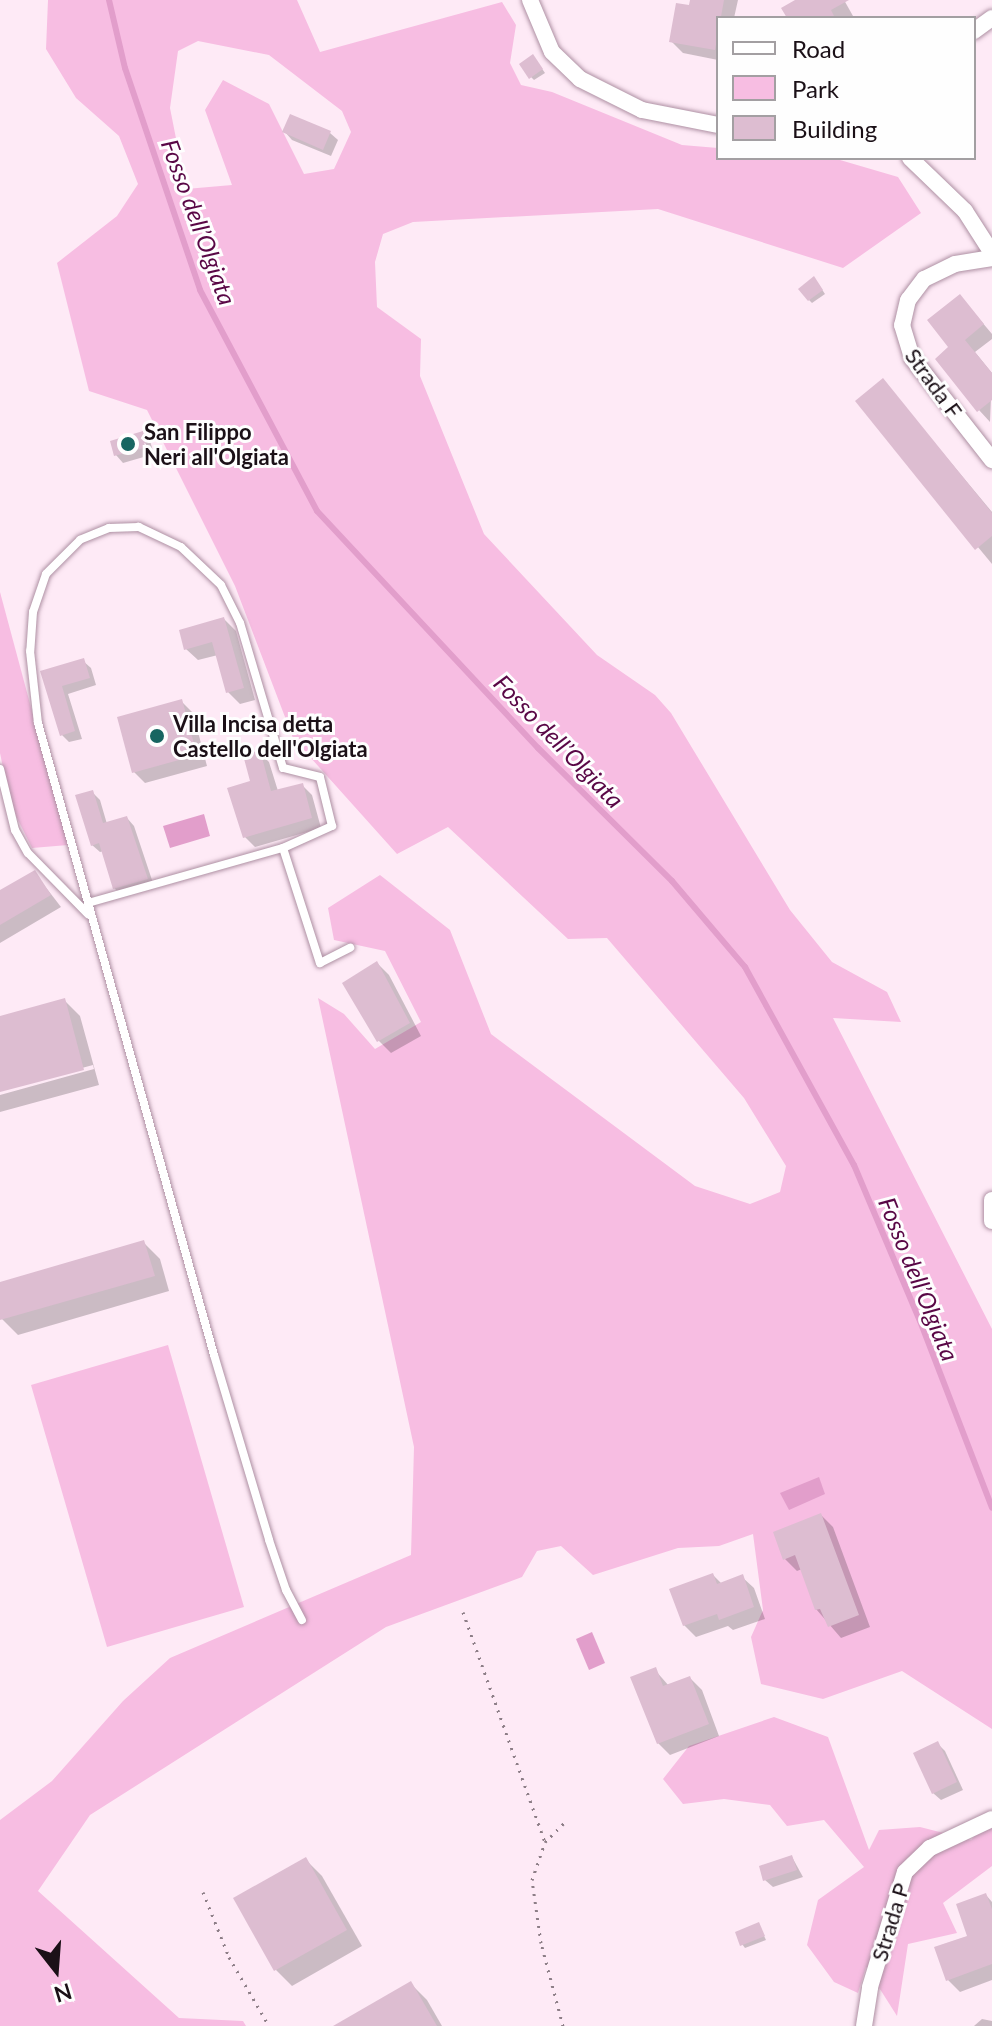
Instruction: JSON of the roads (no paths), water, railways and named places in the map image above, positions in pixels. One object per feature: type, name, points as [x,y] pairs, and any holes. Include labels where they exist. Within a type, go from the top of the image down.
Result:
[{"type":"street","points":[[530,0],[552,52],[580,79],[642,110],[716,125]]},
{"type":"street","name":"Strada F","points":[[912,160],[965,211],[992,255],[955,264],[924,279],[908,300],[902,325],[912,358],[992,460]]},
{"type":"street","points":[[992,1200],[992,1221]]},
{"type":"street","name":"Strada P","points":[[864,2026],[870,1987],[905,1872],[930,1848],[992,1819]]},
{"type":"lane","points":[[88,903],[283,848],[332,826],[320,777],[283,768],[240,623],[221,585],[181,547],[139,527],[109,528],[80,540],[46,574],[33,612],[30,651],[38,723],[88,903],[93,921],[269,1540],[286,1590],[302,1620]]},
{"type":"lane","points":[[0,769],[15,830],[28,853],[80,903],[93,921]]},
{"type":"lane","points":[[283,848],[320,963],[350,948]]},
{"type":"waterway","name":"Fosso dell’Olgiata","points":[[109,0],[125,68],[200,290],[317,511],[538,748],[672,881],[745,967],[854,1165],[920,1321],[992,1508]]},
{"type":"place","name":"San Filippo Neri all'Olgiata","points":[[128,444]]},
{"type":"place","name":"Villa Incisa detta Castello dell'Olgiata","points":[[157,736]]}]
